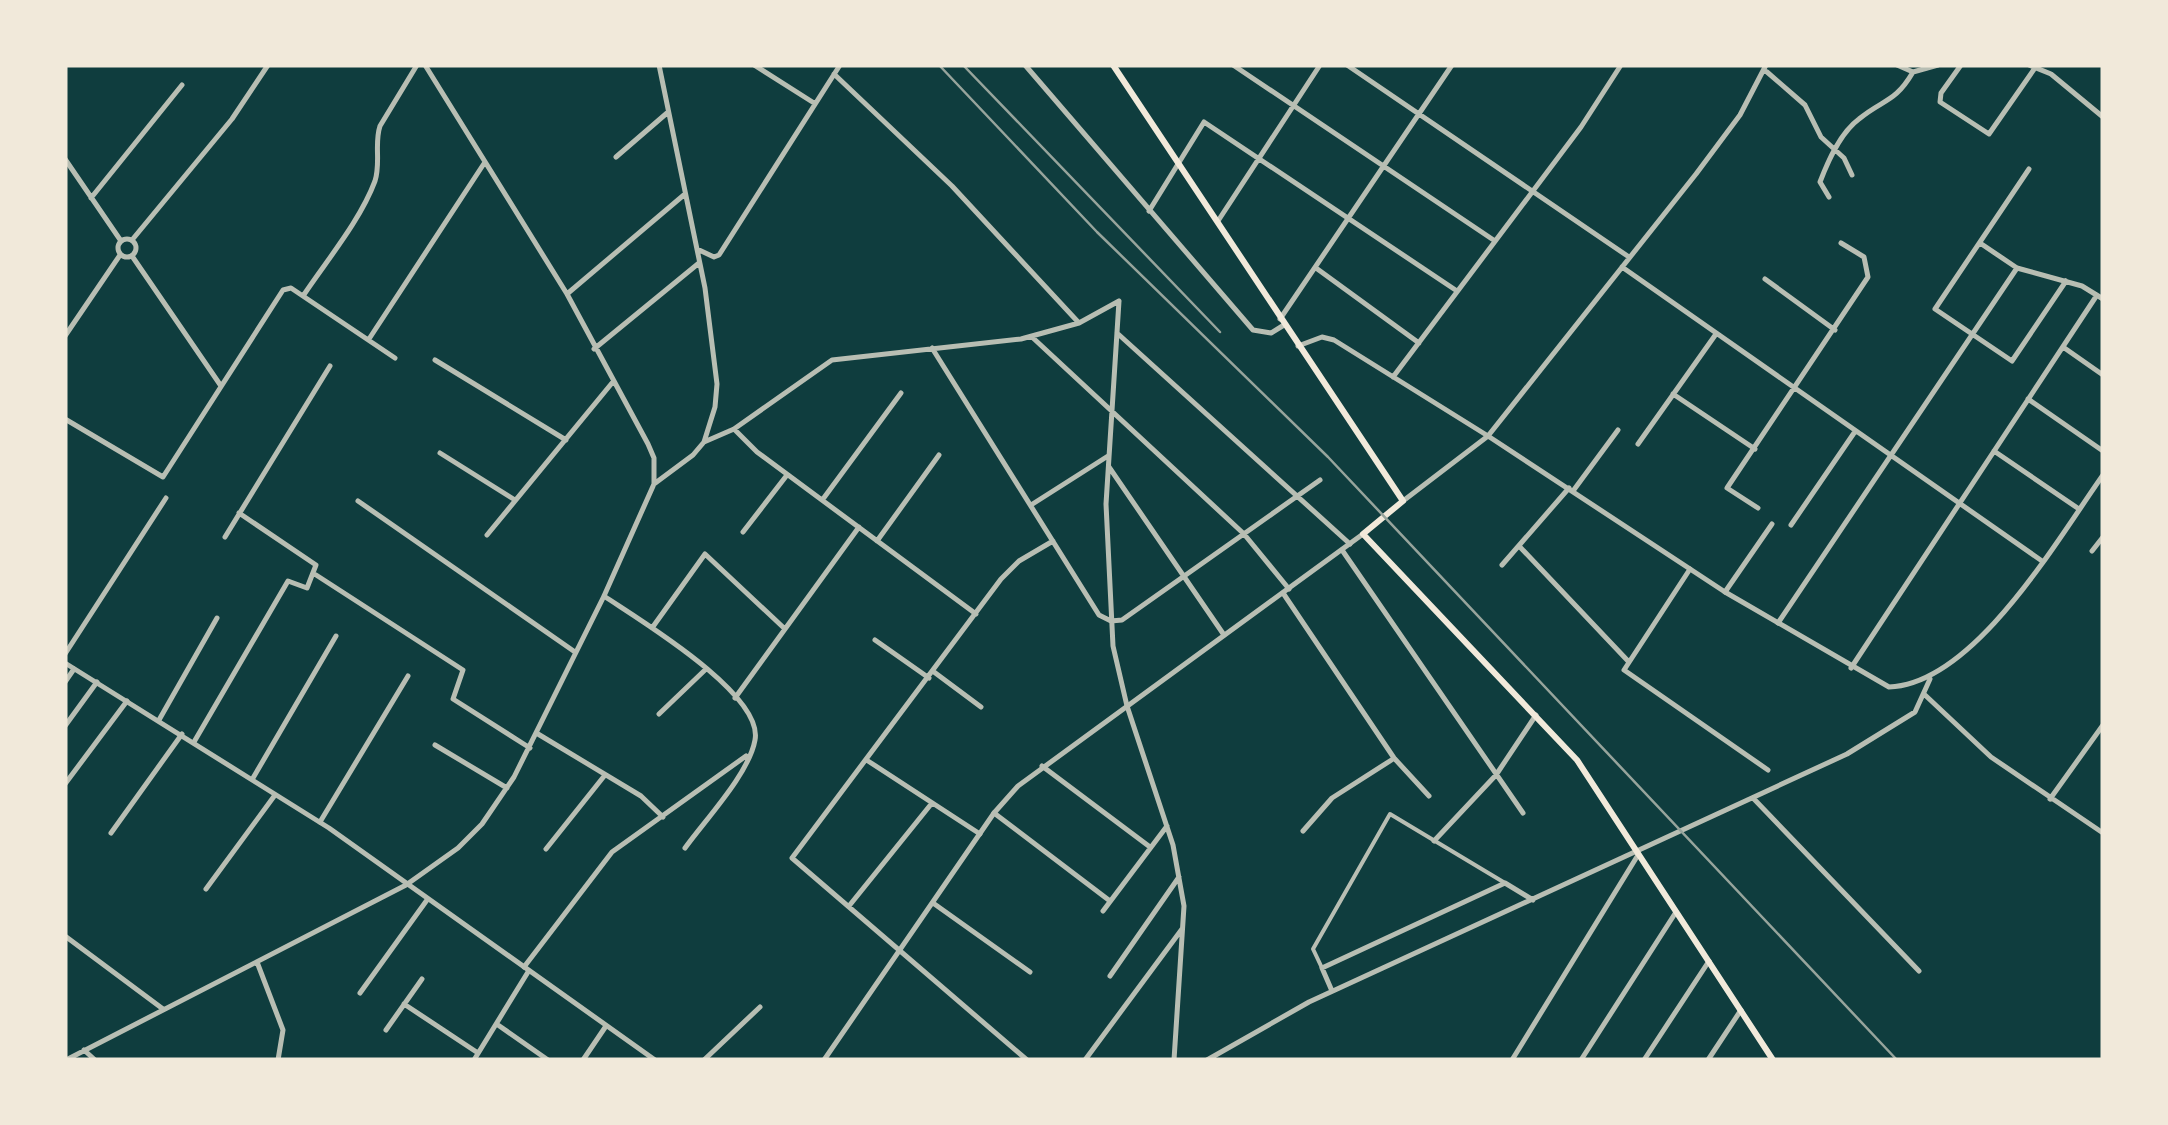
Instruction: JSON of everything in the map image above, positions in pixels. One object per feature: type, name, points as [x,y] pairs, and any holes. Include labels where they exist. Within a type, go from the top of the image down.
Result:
[{"type":"main road","points":[[1113,65],[1402,501],[1364,534],[1576,760],[1774,1060]]},
{"type":"street","points":[[121,241],[132,240],[232,118],[268,65]]},
{"type":"street","points":[[303,296],[369,194],[379,166],[376,136],[417,65]]},
{"type":"street","points":[[66,1060],[406,885],[458,848],[482,824],[538,734],[654,484],[654,458],[648,444],[567,294],[426,65]]},
{"type":"street","points":[[659,65],[697,249],[717,384],[704,442]]},
{"type":"street","points":[[754,65],[814,103]]},
{"type":"street","points":[[697,249],[714,257],[719,254],[840,65]]},
{"type":"street","points":[[1024,65],[1253,330],[1266,334],[1282,322],[1452,65]]},
{"type":"street","points":[[1233,65],[1495,241]]},
{"type":"street","points":[[1216,223],[1320,65]]},
{"type":"street","points":[[1347,65],[1630,257]]},
{"type":"street","points":[[1393,378],[1622,65]]},
{"type":"street","points":[[1896,65],[1913,72],[1938,65]]},
{"type":"street","points":[[1961,65],[1941,94],[1940,102],[1986,134],[1994,130],[2034,66],[2051,74],[2103,117]]},
{"type":"street","points":[[1402,501],[1488,436],[1740,115],[1766,68],[1804,105],[1821,138],[1836,149],[1852,175]]},
{"type":"street","points":[[1829,197],[1820,182],[1836,149],[1860,117],[1892,102],[1913,72]]},
{"type":"street","points":[[834,74],[952,186],[1079,322]]},
{"type":"street","points":[[92,198],[182,85]]},
{"type":"street","points":[[616,157],[667,114]]},
{"type":"street","points":[[1148,211],[1204,122],[1457,291]]},
{"type":"street","points":[[65,159],[121,241],[120,255],[65,336]]},
{"type":"street","points":[[368,340],[485,162]]},
{"type":"street","points":[[2029,169],[1935,308],[2012,361],[2066,282]]},
{"type":"street","points":[[567,294],[686,194]]},
{"type":"street","points":[[132,240],[136,248],[132,256]]},
{"type":"street","points":[[1758,508],[1727,488],[1796,392],[1868,277],[1864,257],[1842,243]]},
{"type":"street","points":[[1851,668],[2100,297],[2017,268],[1979,243]]},
{"type":"street","points":[[120,255],[132,256]]},
{"type":"street","points":[[132,256],[221,386]]},
{"type":"street","points":[[594,349],[699,263]]},
{"type":"street","points":[[1622,267],[2042,561]]},
{"type":"street","points":[[1316,268],[1420,343]]},
{"type":"street","points":[[1778,623],[2017,268]]},
{"type":"street","points":[[1765,279],[1835,330]]},
{"type":"street","points":[[65,418],[163,477],[282,290],[291,288],[395,358]]},
{"type":"street","points":[[654,484],[667,477],[704,442],[734,428],[832,360],[1032,337],[1079,322],[1120,301],[1108,456],[1111,622],[1126,706],[1168,825],[1179,877],[1184,927],[1174,1060]]},
{"type":"street","points":[[1117,333],[1350,544]]},
{"type":"street","points":[[1638,444],[1716,334]]},
{"type":"street","points":[[1032,337],[1244,534],[1286,591],[1394,758],[1428,796]]},
{"type":"street","points":[[1298,346],[1328,337],[1488,436],[1725,592],[1889,687],[1930,679],[2003,616],[2103,475]]},
{"type":"street","points":[[2063,347],[2103,375]]},
{"type":"street","points":[[932,348],[1099,614],[1111,622],[1122,620],[1320,480]]},
{"type":"street","points":[[435,360],[566,440]]},
{"type":"street","points":[[225,537],[330,366]]},
{"type":"street","points":[[486,535],[613,382]]},
{"type":"street","points":[[822,500],[901,393]]},
{"type":"street","points":[[1673,394],[1755,450]]},
{"type":"street","points":[[2028,399],[2103,451]]},
{"type":"street","points":[[734,428],[787,474],[976,614]]},
{"type":"street","points":[[1502,565],[1571,490],[1618,430]]},
{"type":"street","points":[[1791,525],[1855,432]]},
{"type":"street","points":[[1994,451],[2079,509]]},
{"type":"street","points":[[440,453],[515,500]]},
{"type":"street","points":[[877,540],[938,455]]},
{"type":"street","points":[[1031,505],[1108,456]]},
{"type":"street","points":[[1108,465],[1224,636]]},
{"type":"street","points":[[744,532],[787,474]]},
{"type":"street","points":[[65,654],[166,498]]},
{"type":"street","points":[[358,500],[575,652]]},
{"type":"street","points":[[194,742],[288,581],[306,588],[316,565],[240,513]]},
{"type":"street","points":[[1725,592],[1772,524]]},
{"type":"street","points":[[735,698],[859,528]]},
{"type":"street","points":[[824,1060],[994,813],[1042,766],[1364,534]]},
{"type":"street","points":[[2092,551],[2103,537]]},
{"type":"street","points":[[1027,1060],[792,858],[1019,561],[1054,541]]},
{"type":"street","points":[[1520,547],[1628,661]]},
{"type":"street","points":[[1342,550],[1524,813]]},
{"type":"street","points":[[652,628],[704,554],[785,629]]},
{"type":"street","points":[[1690,569],[1628,661],[1627,676],[1768,770]]},
{"type":"street","points":[[313,572],[463,670],[453,699],[530,748]]},
{"type":"street","points":[[604,596],[706,669],[735,698],[755,728],[756,742],[722,799],[684,848]]},
{"type":"street","points":[[158,720],[217,618]]},
{"type":"street","points":[[254,778],[336,636]]},
{"type":"street","points":[[876,640],[981,707]]},
{"type":"street","points":[[65,663],[320,822],[655,1060]]},
{"type":"street","points":[[65,682],[74,669]]},
{"type":"street","points":[[659,714],[706,669]]},
{"type":"street","points":[[320,822],[408,676]]},
{"type":"street","points":[[1207,1060],[1268,1022],[1637,853],[1903,721],[1925,694],[1930,679]]},
{"type":"street","points":[[65,726],[96,682]]},
{"type":"street","points":[[1925,694],[1992,757],[2103,834]]},
{"type":"street","points":[[65,784],[127,700]]},
{"type":"street","points":[[1434,841],[1496,774],[1536,715]]},
{"type":"street","points":[[2050,799],[2103,726]]},
{"type":"street","points":[[111,833],[182,734]]},
{"type":"street","points":[[538,734],[641,796],[663,816]]},
{"type":"street","points":[[435,744],[507,788]]},
{"type":"street","points":[[474,1060],[526,970],[612,852],[748,754]]},
{"type":"street","points":[[1303,831],[1332,798],[1394,758]]},
{"type":"street","points":[[868,761],[980,834]]},
{"type":"street","points":[[1042,766],[1150,847]]},
{"type":"street","points":[[546,849],[605,775]]},
{"type":"street","points":[[206,889],[276,794]]},
{"type":"street","points":[[1753,798],[1919,971]]},
{"type":"street","points":[[848,907],[932,803]]},
{"type":"street","points":[[994,813],[1110,900]]},
{"type":"street","points":[[1332,991],[1313,949],[1390,814],[1533,900]]},
{"type":"street","points":[[1102,912],[1168,825]]},
{"type":"street","points":[[1512,1060],[1637,853]]},
{"type":"street","points":[[1110,976],[1179,877]]},
{"type":"street","points":[[1322,968],[1505,883]]},
{"type":"street","points":[[360,993],[427,900]]},
{"type":"street","points":[[932,903],[1030,972]]},
{"type":"street","points":[[1580,1060],[1676,912]]},
{"type":"street","points":[[1085,1060],[1184,927]]},
{"type":"street","points":[[65,936],[164,1009]]},
{"type":"street","points":[[257,962],[284,1030],[278,1060]]},
{"type":"street","points":[[1644,1060],[1709,962]]},
{"type":"street","points":[[386,1030],[422,980]]},
{"type":"street","points":[[404,1004],[478,1053]]},
{"type":"street","points":[[704,1060],[760,1007]]},
{"type":"street","points":[[1708,1060],[1740,1010]]},
{"type":"street","points":[[496,1024],[548,1060]]},
{"type":"street","points":[[583,1060],[606,1026]]},
{"type":"street","points":[[84,1050],[95,1060]]},
{"type":"railway","points":[[939,65],[1097,232],[1328,457],[1897,1060]]},
{"type":"railway","points":[[963,65],[1220,332]]}]
